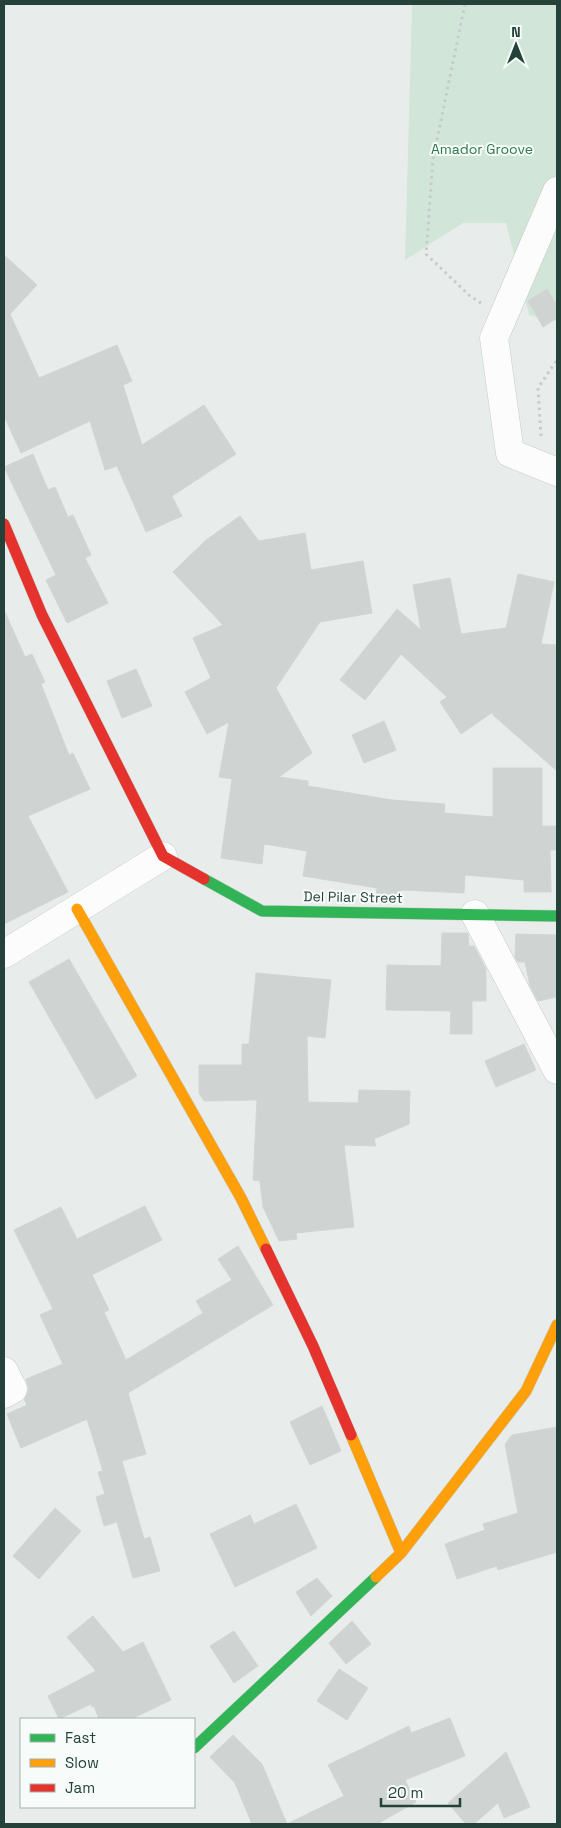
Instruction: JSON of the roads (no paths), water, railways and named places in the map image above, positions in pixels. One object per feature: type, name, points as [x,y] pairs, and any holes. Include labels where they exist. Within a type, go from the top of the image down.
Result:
[{"type":"street","points":[[550,469],[510,454],[494,338],[557,192]]},
{"type":"street","points":[[4,524],[42,615],[163,856],[4,954]]},
{"type":"street","name":"Del Pilar Street","points":[[163,856],[262,911],[557,916]]},
{"type":"street","points":[[77,909],[241,1198],[313,1346],[401,1553]]},
{"type":"street","points":[[475,914],[557,1070]]},
{"type":"street","points":[[195,1747],[401,1553],[526,1391],[557,1325]]},
{"type":"street","points":[[4,1371],[13,1389],[4,1394]]},
{"type":"park label","name":"Amador Groove","points":[[482,149]]}]
